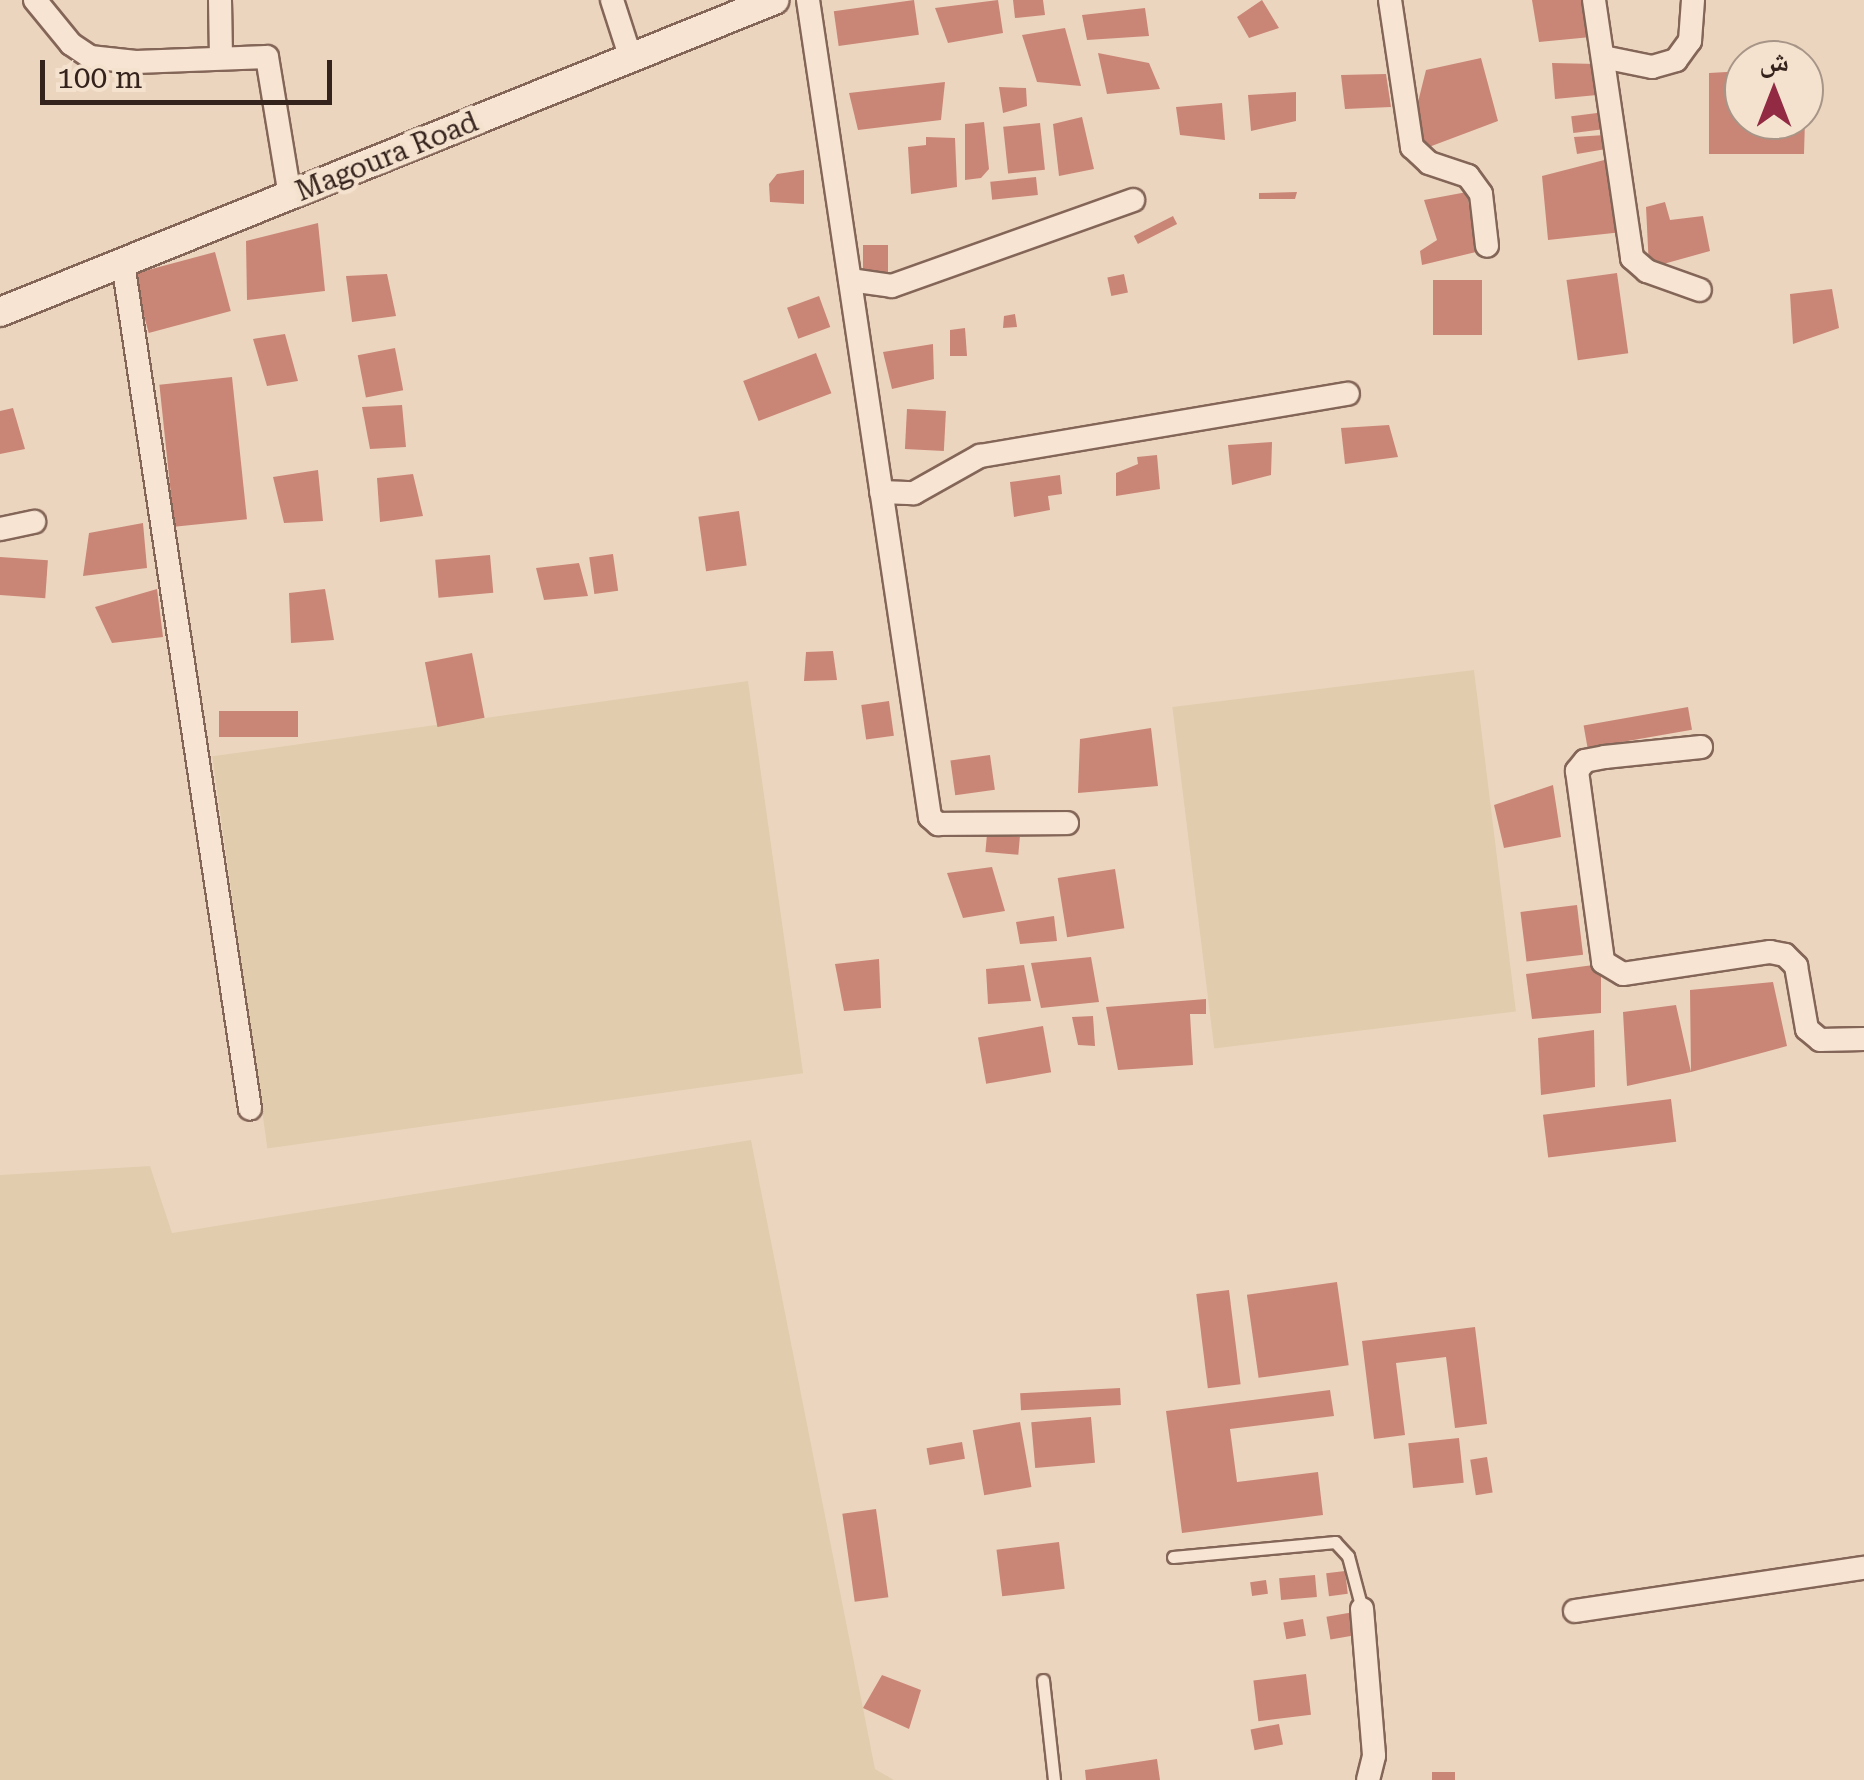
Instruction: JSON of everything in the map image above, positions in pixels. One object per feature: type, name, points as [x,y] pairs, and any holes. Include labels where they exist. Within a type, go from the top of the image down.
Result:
[{"type":"street","points":[[35,0],[70,44],[90,56],[136,62],[259,55],[272,64],[290,196]]},
{"type":"street","points":[[220,0],[221,56]]},
{"type":"street","points":[[612,0],[631,59]]},
{"type":"street","name":"Magoura Road","points":[[0,312],[774,0]]},
{"type":"street","points":[[808,0],[930,817],[938,824],[1067,823]]},
{"type":"street","points":[[1390,0],[1412,147],[1428,163],[1468,176],[1481,194],[1487,246]]},
{"type":"street","points":[[1594,0],[1632,258],[1647,271],[1700,290]]},
{"type":"street","points":[[1602,58],[1652,67],[1676,60],[1690,41],[1693,0]]},
{"type":"street","points":[[850,280],[892,286],[1133,200]]},
{"type":"street","points":[[123,263],[250,1108]]},
{"type":"street","points":[[881,492],[934,486],[980,456],[1348,394]]},
{"type":"street","points":[[0,529],[34,522]]},
{"type":"street","points":[[1702,746],[1585,761],[1577,771],[1603,962],[1623,974],[1770,952],[1786,955],[1796,966],[1807,1029],[1820,1040],[1864,1038]]},
{"type":"street","points":[[1575,1611],[1864,1568]]},
{"type":"street","points":[[1362,1608],[1374,1756],[1368,1780]]},
{"type":"lane","points":[[1173,1557],[1335,1542],[1348,1556],[1362,1608]]},
{"type":"lane","points":[[1042,1680],[1054,1780]]},
{"type":"shaded area","points":[[1474,670],[1516,1011],[1214,1048],[1172,707]]},
{"type":"shaded area","points":[[748,681],[803,1073],[267,1148],[212,756]]},
{"type":"shaded area","points":[[751,1140],[875,1769],[894,1780],[0,1780],[0,1175],[150,1166],[172,1233]]},
{"type":"building","points":[[914,0],[919,35],[839,46],[834,11]]},
{"type":"building","points":[[998,0],[1003,33],[948,43],[935,8]]},
{"type":"building","points":[[1013,0],[1043,0],[1045,15],[1015,18]]},
{"type":"building","points":[[1262,0],[1279,28],[1249,38],[1237,17]]},
{"type":"building","points":[[1532,0],[1583,0],[1591,37],[1539,42]]},
{"type":"building","points":[[1145,8],[1149,36],[1087,40],[1082,15]]},
{"type":"building","points":[[1065,28],[1081,86],[1037,82],[1022,35]]},
{"type":"building","points":[[1098,53],[1149,63],[1160,89],[1107,94]]},
{"type":"building","points":[[1481,58],[1498,121],[1421,150],[1411,130],[1426,70]]},
{"type":"building","points":[[1552,63],[1598,64],[1597,95],[1555,99]]},
{"type":"building","points":[[1724,72],[1724,140],[1804,140],[1804,154],[1709,154],[1709,73]]},
{"type":"building","points":[[1386,74],[1391,107],[1345,109],[1341,75]]},
{"type":"building","points":[[945,82],[941,120],[858,130],[849,93]]},
{"type":"building","points":[[999,87],[1026,88],[1027,106],[1003,113]]},
{"type":"building","points":[[1296,92],[1296,121],[1251,131],[1248,95]]},
{"type":"building","points":[[1222,103],[1225,140],[1180,135],[1176,107]]},
{"type":"building","points":[[1605,112],[1607,129],[1573,133],[1571,116]]},
{"type":"building","points":[[1082,117],[1094,169],[1059,176],[1053,124]]},
{"type":"building","points":[[984,122],[989,169],[981,178],[965,180],[965,124]]},
{"type":"building","points":[[1040,123],[1045,170],[1008,174],[1003,127]]},
{"type":"building","points":[[1605,135],[1612,148],[1577,154],[1574,137]]},
{"type":"building","points":[[926,137],[955,138],[957,187],[911,194],[908,147],[926,145]]},
{"type":"building","points":[[1612,158],[1623,232],[1548,240],[1542,176]]},
{"type":"building","points":[[804,170],[804,204],[770,202],[769,184],[777,174]]},
{"type":"building","points":[[1036,177],[1038,195],[992,200],[990,182]]},
{"type":"building","points":[[1297,192],[1295,199],[1259,199],[1259,193]]},
{"type":"building","points":[[1467,192],[1476,252],[1422,265],[1420,251],[1437,240],[1424,200]]},
{"type":"building","points":[[1665,202],[1670,220],[1703,216],[1710,251],[1649,268],[1646,207]]},
{"type":"building","points":[[1173,216],[1177,224],[1138,244],[1134,236]]},
{"type":"building","points":[[318,223],[325,291],[247,300],[246,241]]},
{"type":"building","points":[[863,245],[888,245],[888,276],[863,276]]},
{"type":"building","points":[[215,252],[231,311],[149,333],[133,274]]},
{"type":"building","points":[[1617,273],[1628,353],[1578,360],[1566,280]]},
{"type":"building","points":[[387,274],[396,316],[352,322],[346,276]]},
{"type":"building","points":[[1124,274],[1128,293],[1111,296],[1107,278]]},
{"type":"building","points":[[1433,280],[1482,280],[1482,335],[1433,335]]},
{"type":"building","points":[[1832,289],[1839,328],[1793,344],[1790,294]]},
{"type":"building","points":[[819,296],[830,327],[798,339],[787,308]]},
{"type":"building","points":[[1015,314],[1017,327],[1003,328],[1004,316]]},
{"type":"building","points":[[965,328],[967,356],[950,356],[950,330]]},
{"type":"building","points":[[285,334],[298,381],[267,386],[253,339]]},
{"type":"building","points":[[933,344],[934,379],[892,389],[883,352]]},
{"type":"building","points":[[395,348],[403,390],[366,397],[358,355]]},
{"type":"building","points":[[816,353],[831,393],[759,421],[743,381]]},
{"type":"building","points":[[232,377],[247,519],[174,527],[159,385]]},
{"type":"building","points":[[402,405],[406,447],[370,449],[362,407]]},
{"type":"building","points":[[13,408],[25,449],[0,454],[0,411]]},
{"type":"building","points":[[907,409],[946,411],[944,451],[905,449]]},
{"type":"building","points":[[1389,425],[1398,457],[1345,464],[1341,428]]},
{"type":"building","points":[[1272,442],[1271,475],[1232,485],[1228,445]]},
{"type":"building","points":[[1157,455],[1160,489],[1116,496],[1116,473],[1138,464],[1137,457]]},
{"type":"building","points":[[318,470],[323,521],[284,523],[273,477]]},
{"type":"building","points":[[413,474],[423,516],[380,522],[377,478]]},
{"type":"building","points":[[1060,475],[1062,494],[1048,496],[1050,510],[1014,517],[1010,482]]},
{"type":"building","points":[[739,511],[747,565],[706,571],[698,517]]},
{"type":"building","points":[[143,523],[147,568],[83,576],[89,533]]},
{"type":"building","points":[[613,554],[618,591],[594,594],[589,557]]},
{"type":"building","points":[[490,555],[493,593],[439,598],[435,560]]},
{"type":"building","points":[[0,557],[48,560],[45,598],[0,595]]},
{"type":"building","points":[[579,563],[588,596],[544,600],[536,568]]},
{"type":"building","points":[[157,589],[163,637],[112,643],[95,607]]},
{"type":"building","points":[[325,589],[334,640],[291,643],[289,593]]},
{"type":"building","points":[[833,651],[837,680],[804,681],[806,652]]},
{"type":"building","points":[[472,653],[485,718],[437,727],[425,662]]},
{"type":"building","points":[[889,701],[894,736],[866,740],[861,705]]},
{"type":"building","points":[[1688,707],[1692,730],[1588,748],[1584,725]]},
{"type":"building","points":[[219,711],[298,711],[298,737],[219,737]]},
{"type":"building","points":[[1151,728],[1158,786],[1078,793],[1080,739]]},
{"type":"building","points":[[990,755],[995,790],[955,795],[950,761]]},
{"type":"building","points":[[1553,785],[1561,837],[1504,848],[1494,805]]},
{"type":"building","points":[[987,834],[1020,837],[1018,855],[985,852]]},
{"type":"building","points":[[992,867],[1005,911],[963,918],[947,873]]},
{"type":"building","points":[[1115,869],[1124,928],[1067,937],[1058,878]]},
{"type":"building","points":[[1577,905],[1583,955],[1527,962],[1520,912]]},
{"type":"building","points":[[1054,916],[1057,941],[1020,944],[1016,922]]},
{"type":"building","points":[[1091,957],[1099,1002],[1041,1008],[1031,963]]},
{"type":"building","points":[[879,959],[881,1008],[844,1011],[835,964]]},
{"type":"building","points":[[1601,964],[1601,1013],[1532,1019],[1526,974]]},
{"type":"building","points":[[1024,965],[1031,1001],[988,1004],[986,969]]},
{"type":"building","points":[[1773,982],[1787,1046],[1691,1072],[1690,990]]},
{"type":"building","points":[[1206,999],[1206,1014],[1190,1014],[1193,1065],[1118,1070],[1106,1007]]},
{"type":"building","points":[[1676,1005],[1691,1072],[1627,1086],[1623,1012]]},
{"type":"building","points":[[1093,1016],[1095,1046],[1078,1045],[1072,1017]]},
{"type":"building","points":[[1043,1026],[1051,1072],[986,1084],[978,1037]]},
{"type":"building","points":[[1594,1030],[1595,1087],[1541,1095],[1538,1038]]},
{"type":"building","points":[[1671,1099],[1676,1142],[1548,1157],[1543,1115]]},
{"type":"building","points":[[1337,1282],[1349,1365],[1259,1378],[1247,1295]]},
{"type":"building","points":[[1229,1290],[1241,1384],[1208,1388],[1196,1294]]},
{"type":"building","points":[[1475,1327],[1487,1424],[1455,1428],[1446,1357],[1396,1363],[1405,1435],[1374,1439],[1362,1341]]},
{"type":"building","points":[[1120,1388],[1121,1405],[1021,1410],[1020,1393]]},
{"type":"building","points":[[1330,1390],[1334,1416],[1230,1429],[1237,1482],[1318,1472],[1323,1515],[1182,1533],[1166,1411]]},
{"type":"building","points":[[1091,1417],[1095,1463],[1035,1468],[1031,1422]]},
{"type":"building","points":[[1020,1422],[1031,1487],[984,1495],[973,1430]]},
{"type":"building","points":[[1459,1438],[1464,1483],[1413,1488],[1408,1443]]},
{"type":"building","points":[[962,1442],[965,1459],[929,1465],[927,1448]]},
{"type":"building","points":[[1487,1457],[1493,1493],[1476,1495],[1470,1460]]},
{"type":"building","points":[[876,1509],[888,1597],[855,1602],[842,1514]]},
{"type":"building","points":[[1059,1542],[1065,1589],[1002,1596],[996,1550]]},
{"type":"building","points":[[1345,1571],[1348,1594],[1329,1596],[1326,1573]]},
{"type":"building","points":[[1315,1575],[1317,1597],[1281,1600],[1279,1578]]},
{"type":"building","points":[[1266,1580],[1268,1594],[1252,1596],[1250,1582]]},
{"type":"building","points":[[1354,1612],[1358,1635],[1330,1640],[1326,1617]]},
{"type":"building","points":[[1303,1619],[1306,1636],[1286,1639],[1283,1622]]},
{"type":"building","points":[[1306,1674],[1311,1715],[1258,1721],[1253,1680]]},
{"type":"building","points":[[882,1675],[921,1690],[909,1729],[863,1708]]},
{"type":"building","points":[[1279,1724],[1283,1745],[1255,1750],[1251,1730]]},
{"type":"building","points":[[1157,1759],[1160,1780],[1086,1780],[1085,1770]]},
{"type":"building","points":[[1432,1772],[1455,1772],[1455,1780],[1432,1780]]}]
